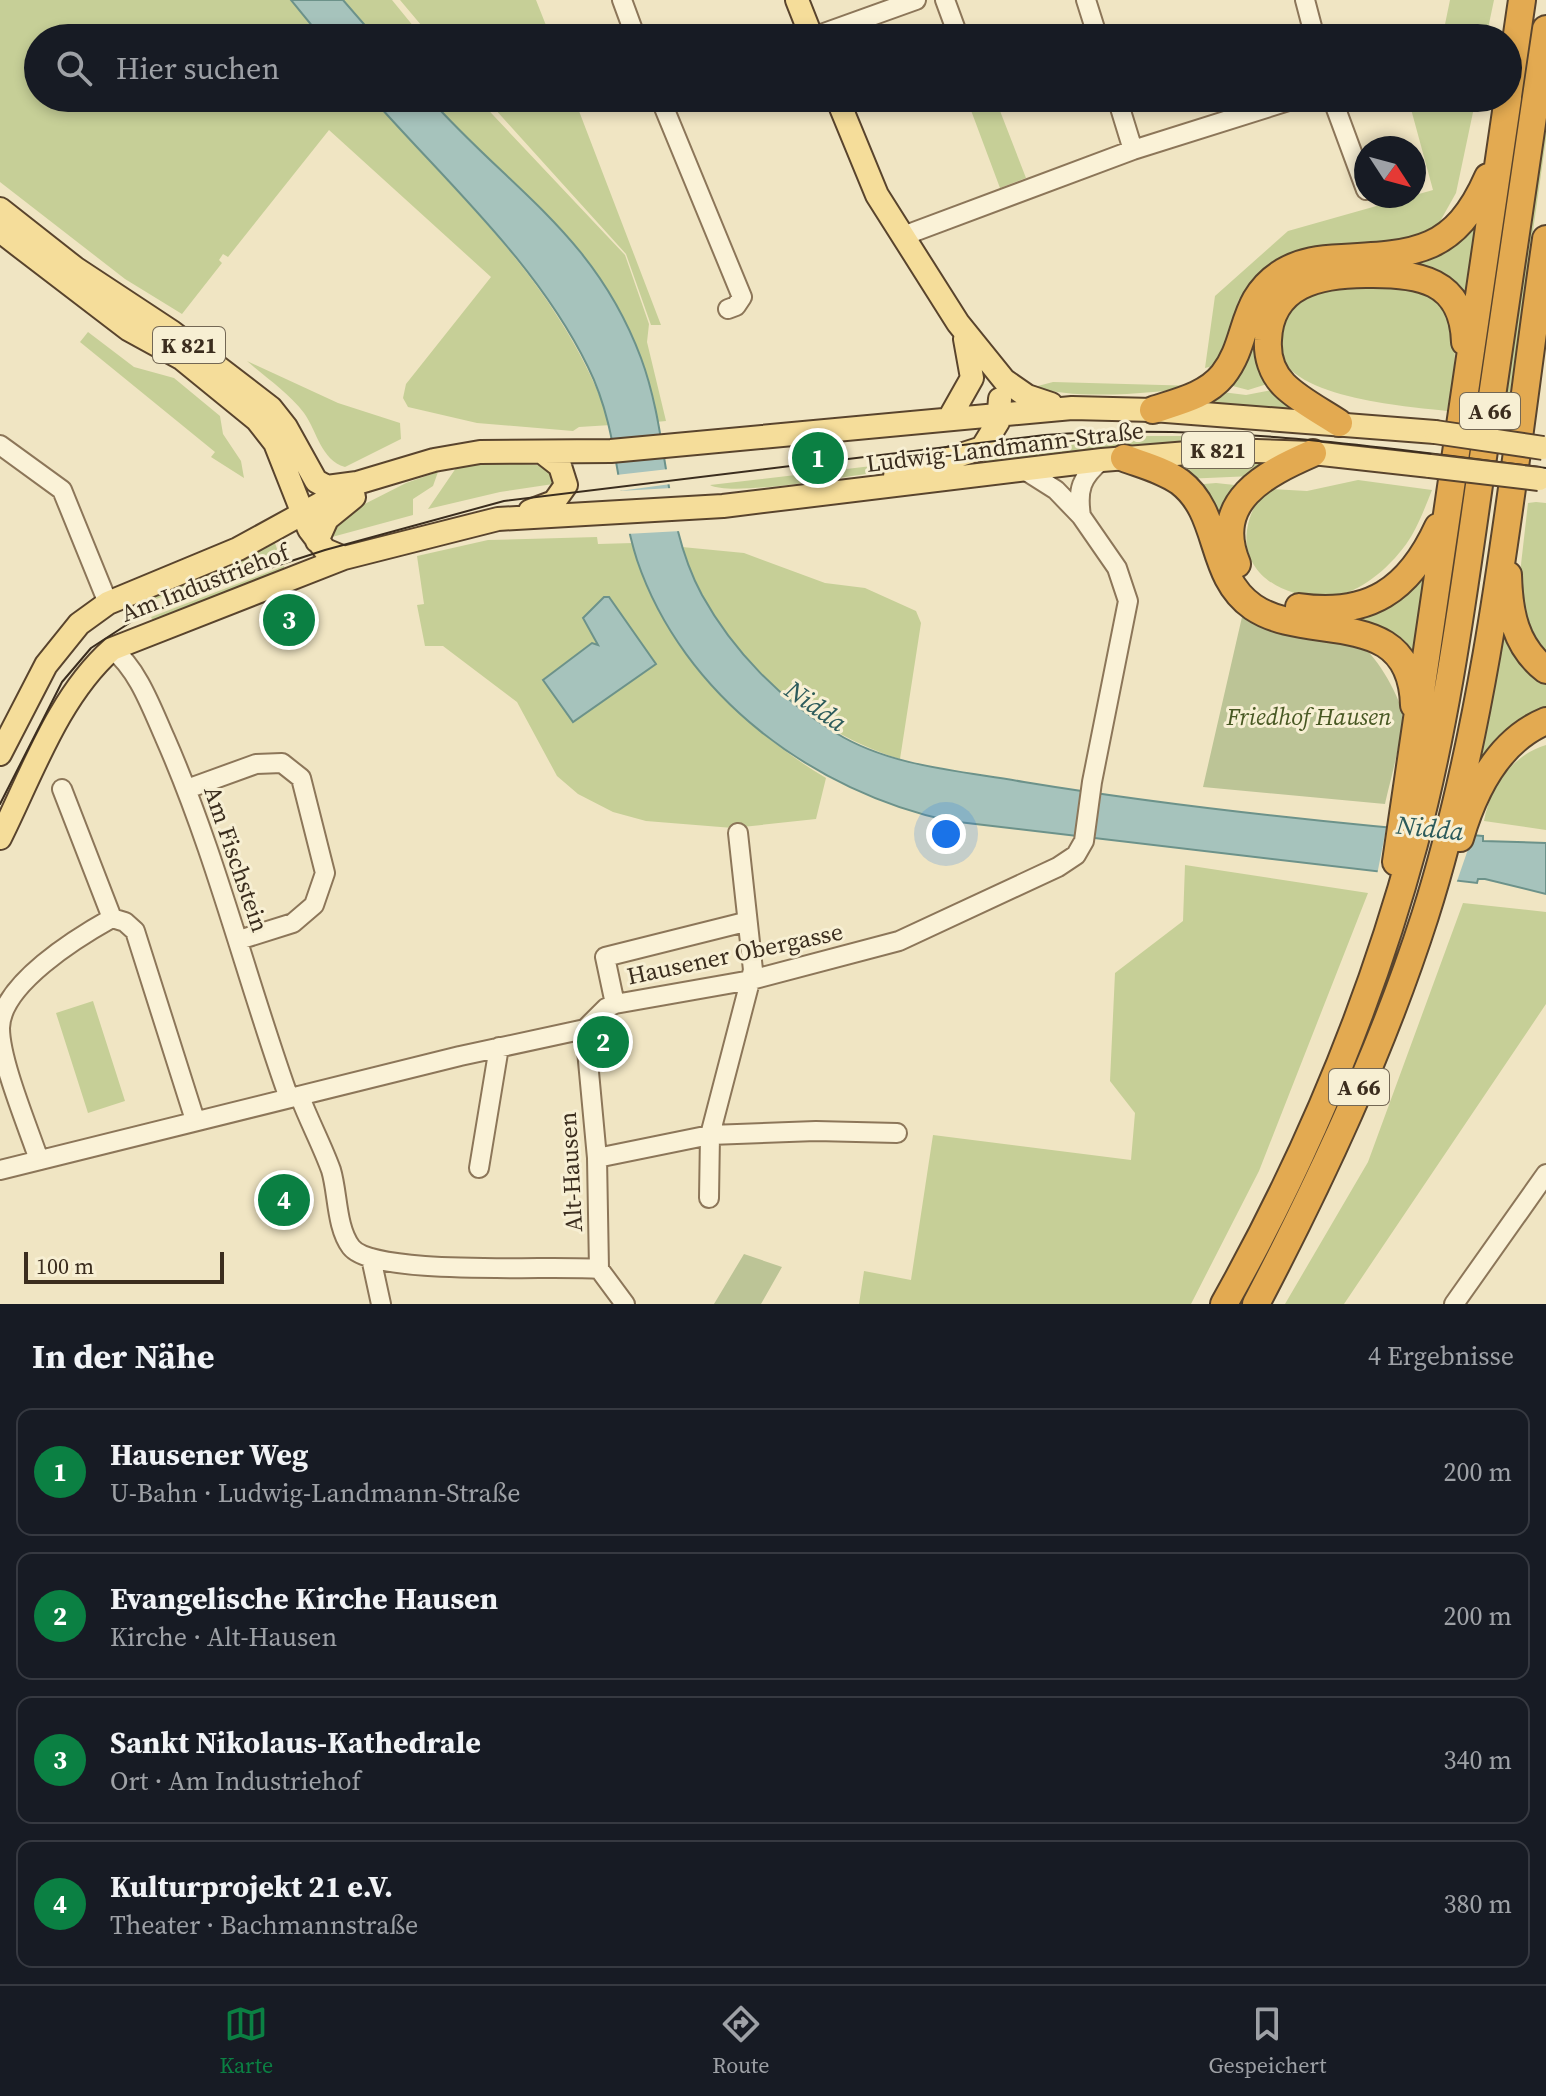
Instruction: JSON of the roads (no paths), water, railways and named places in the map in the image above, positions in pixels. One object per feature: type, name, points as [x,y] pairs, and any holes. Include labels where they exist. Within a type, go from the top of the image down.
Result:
[{"type":"highway","points":[[1519,24],[1522,0]]},
{"type":"highway","name":"A 66","points":[[1224,1304],[1309,1135],[1354,1025],[1393,914],[1415,790],[1456,647],[1546,29]]},
{"type":"highway","points":[[1415,741],[1506,112]]},
{"type":"highway","points":[[1153,410],[1201,392],[1224,374],[1250,306],[1265,286],[1285,271],[1315,260],[1398,255],[1429,248],[1453,232],[1475,207],[1500,152]]},
{"type":"highway","name":"A 66","points":[[1256,1304],[1336,1143],[1425,917],[1449,875],[1465,796],[1546,239]]},
{"type":"highway","points":[[1339,423],[1282,383],[1268,356],[1272,315],[1292,290],[1315,277],[1400,273],[1422,277],[1437,285],[1461,312],[1465,387]]},
{"type":"highway","points":[[1313,453],[1257,481],[1238,505],[1231,526],[1231,548],[1244,578],[1260,593],[1281,603],[1338,609],[1384,596],[1421,561],[1448,506]]},
{"type":"highway","points":[[1113,459],[1168,475],[1195,497],[1207,517],[1226,578],[1253,607],[1293,623],[1361,632],[1379,640],[1396,654],[1411,683],[1415,790]]},
{"type":"highway","points":[[1505,519],[1511,617],[1525,648],[1546,670]]},
{"type":"highway","points":[[1465,796],[1507,747],[1546,721]]},
{"type":"main road","points":[[797,0],[806,24]]},
{"type":"main road","points":[[843,112],[877,195],[958,323],[991,368],[1027,396],[1072,408]]},
{"type":"main road","name":"Ludwig-Landmann-Straße","points":[[0,209],[75,268],[172,332],[271,408],[286,427],[316,481],[330,487],[357,483],[446,457],[480,452],[611,451],[1000,412],[1072,408],[1153,410],[1339,423],[1435,432],[1545,448]]},
{"type":"main road","name":"K 821","points":[[0,231],[128,329],[181,358],[257,420],[275,443],[302,516],[317,541],[330,554],[344,558]]},
{"type":"main road","points":[[950,417],[972,378],[969,348],[958,323]]},
{"type":"main road","points":[[844,492],[967,455],[987,442],[1000,412],[999,391],[991,368]]},
{"type":"main road","name":"Ludwig-Landmann-Straße","points":[[344,558],[498,519],[700,508],[1113,459],[1225,450],[1313,453],[1542,480]]},
{"type":"main road","points":[[498,519],[554,502],[564,492],[566,479],[560,466],[542,452]]},
{"type":"main road","points":[[317,541],[321,528],[337,510],[396,472]]},
{"type":"main road","name":"Ludwig-Landmann-Straße","points":[[302,516],[357,483]]},
{"type":"main road","name":"Am Industriehof","points":[[0,754],[55,652],[79,624],[108,603],[190,571],[302,516]]},
{"type":"main road","name":"Am Industriehof","points":[[0,838],[70,699],[96,663],[112,649],[344,558]]},
{"type":"street","points":[[622,0],[631,24]]},
{"type":"street","points":[[850,24],[916,0]]},
{"type":"street","points":[[945,0],[954,24]]},
{"type":"street","points":[[1086,0],[1094,24]]},
{"type":"street","points":[[1305,0],[1311,24]]},
{"type":"street","points":[[666,112],[742,297],[736,306],[728,309]]},
{"type":"street","points":[[1121,112],[1133,150]]},
{"type":"street","points":[[903,236],[1133,150],[1254,112]]},
{"type":"street","points":[[1337,112],[1354,158]]},
{"type":"street","points":[[0,445],[62,490],[108,603]]},
{"type":"street","points":[[1081,516],[1079,488],[1085,476],[1113,459]]},
{"type":"street","points":[[1026,471],[1056,490],[1081,516]]},
{"type":"street","name":"Hausener Obergasse","points":[[0,1170],[195,1120],[585,1029],[615,1004],[751,980],[899,941],[1058,867],[1076,855],[1084,841],[1128,601],[1117,568],[1081,516]]},
{"type":"street","name":"Am Fischstein","points":[[112,649],[127,666],[151,707],[187,789],[294,1097],[331,1170],[346,1238],[362,1254],[381,1304]]},
{"type":"street","points":[[187,789],[256,764],[282,763],[301,778],[325,873],[314,905],[293,923],[239,940]]},
{"type":"street","points":[[62,789],[112,918]]},
{"type":"street","points":[[709,1198],[710,1135],[751,980],[738,833]]},
{"type":"street","points":[[39,1160],[3,1048],[0,1026],[20,989],[65,945],[112,918],[125,922],[135,931],[195,1120]]},
{"type":"street","points":[[615,1004],[597,959],[745,922]]},
{"type":"street","name":"Alt-Hausen","points":[[585,1029],[597,1158],[599,1269]]},
{"type":"street","points":[[479,1168],[499,1047]]},
{"type":"street","points":[[597,1158],[710,1135],[816,1131],[897,1133]]},
{"type":"street","points":[[1454,1304],[1546,1174]]},
{"type":"street","points":[[362,1254],[437,1267],[599,1269],[625,1304]]},
{"type":"water","points":[[291,0],[343,0],[364,24],[311,24]]},
{"type":"water","points":[[385,112],[442,112],[548,216],[600,278],[622,315],[641,358],[657,418],[680,538],[702,595],[728,636],[760,673],[796,705],[836,733],[903,761],[1081,791],[1310,820],[1483,836],[1483,841],[1546,843],[1546,894],[1485,879],[1478,879],[1477,883],[950,821],[899,807],[850,787],[803,762],[760,731],[720,695],[686,654],[658,609],[630,536],[612,438],[588,367],[543,293],[489,226]]},
{"type":"water","points":[[604,597],[609,597],[656,664],[573,722],[543,680],[592,643],[598,645],[583,618]]},
{"type":"tram line","points":[[0,804],[62,682],[91,648],[137,618],[230,581],[325,550],[504,501],[1045,435],[1108,432],[1233,434],[1296,439],[1546,468]]},
{"type":"place","name":"Hausener Weg","points":[[818,458]]},
{"type":"place","name":"Sankt Nikolaus-Kathedrale","points":[[289,620]]},
{"type":"place","name":"Evangelische Kirche Hausen","points":[[603,1042]]},
{"type":"place","name":"Kulturprojekt 21 e.V.","points":[[284,1200]]},
{"type":"water label","name":"Nidda","points":[[816,706]]},
{"type":"water label","name":"Nidda","points":[[1430,828]]},
{"type":"park label","name":"Friedhof Hausen","points":[[1309,717]]}]
